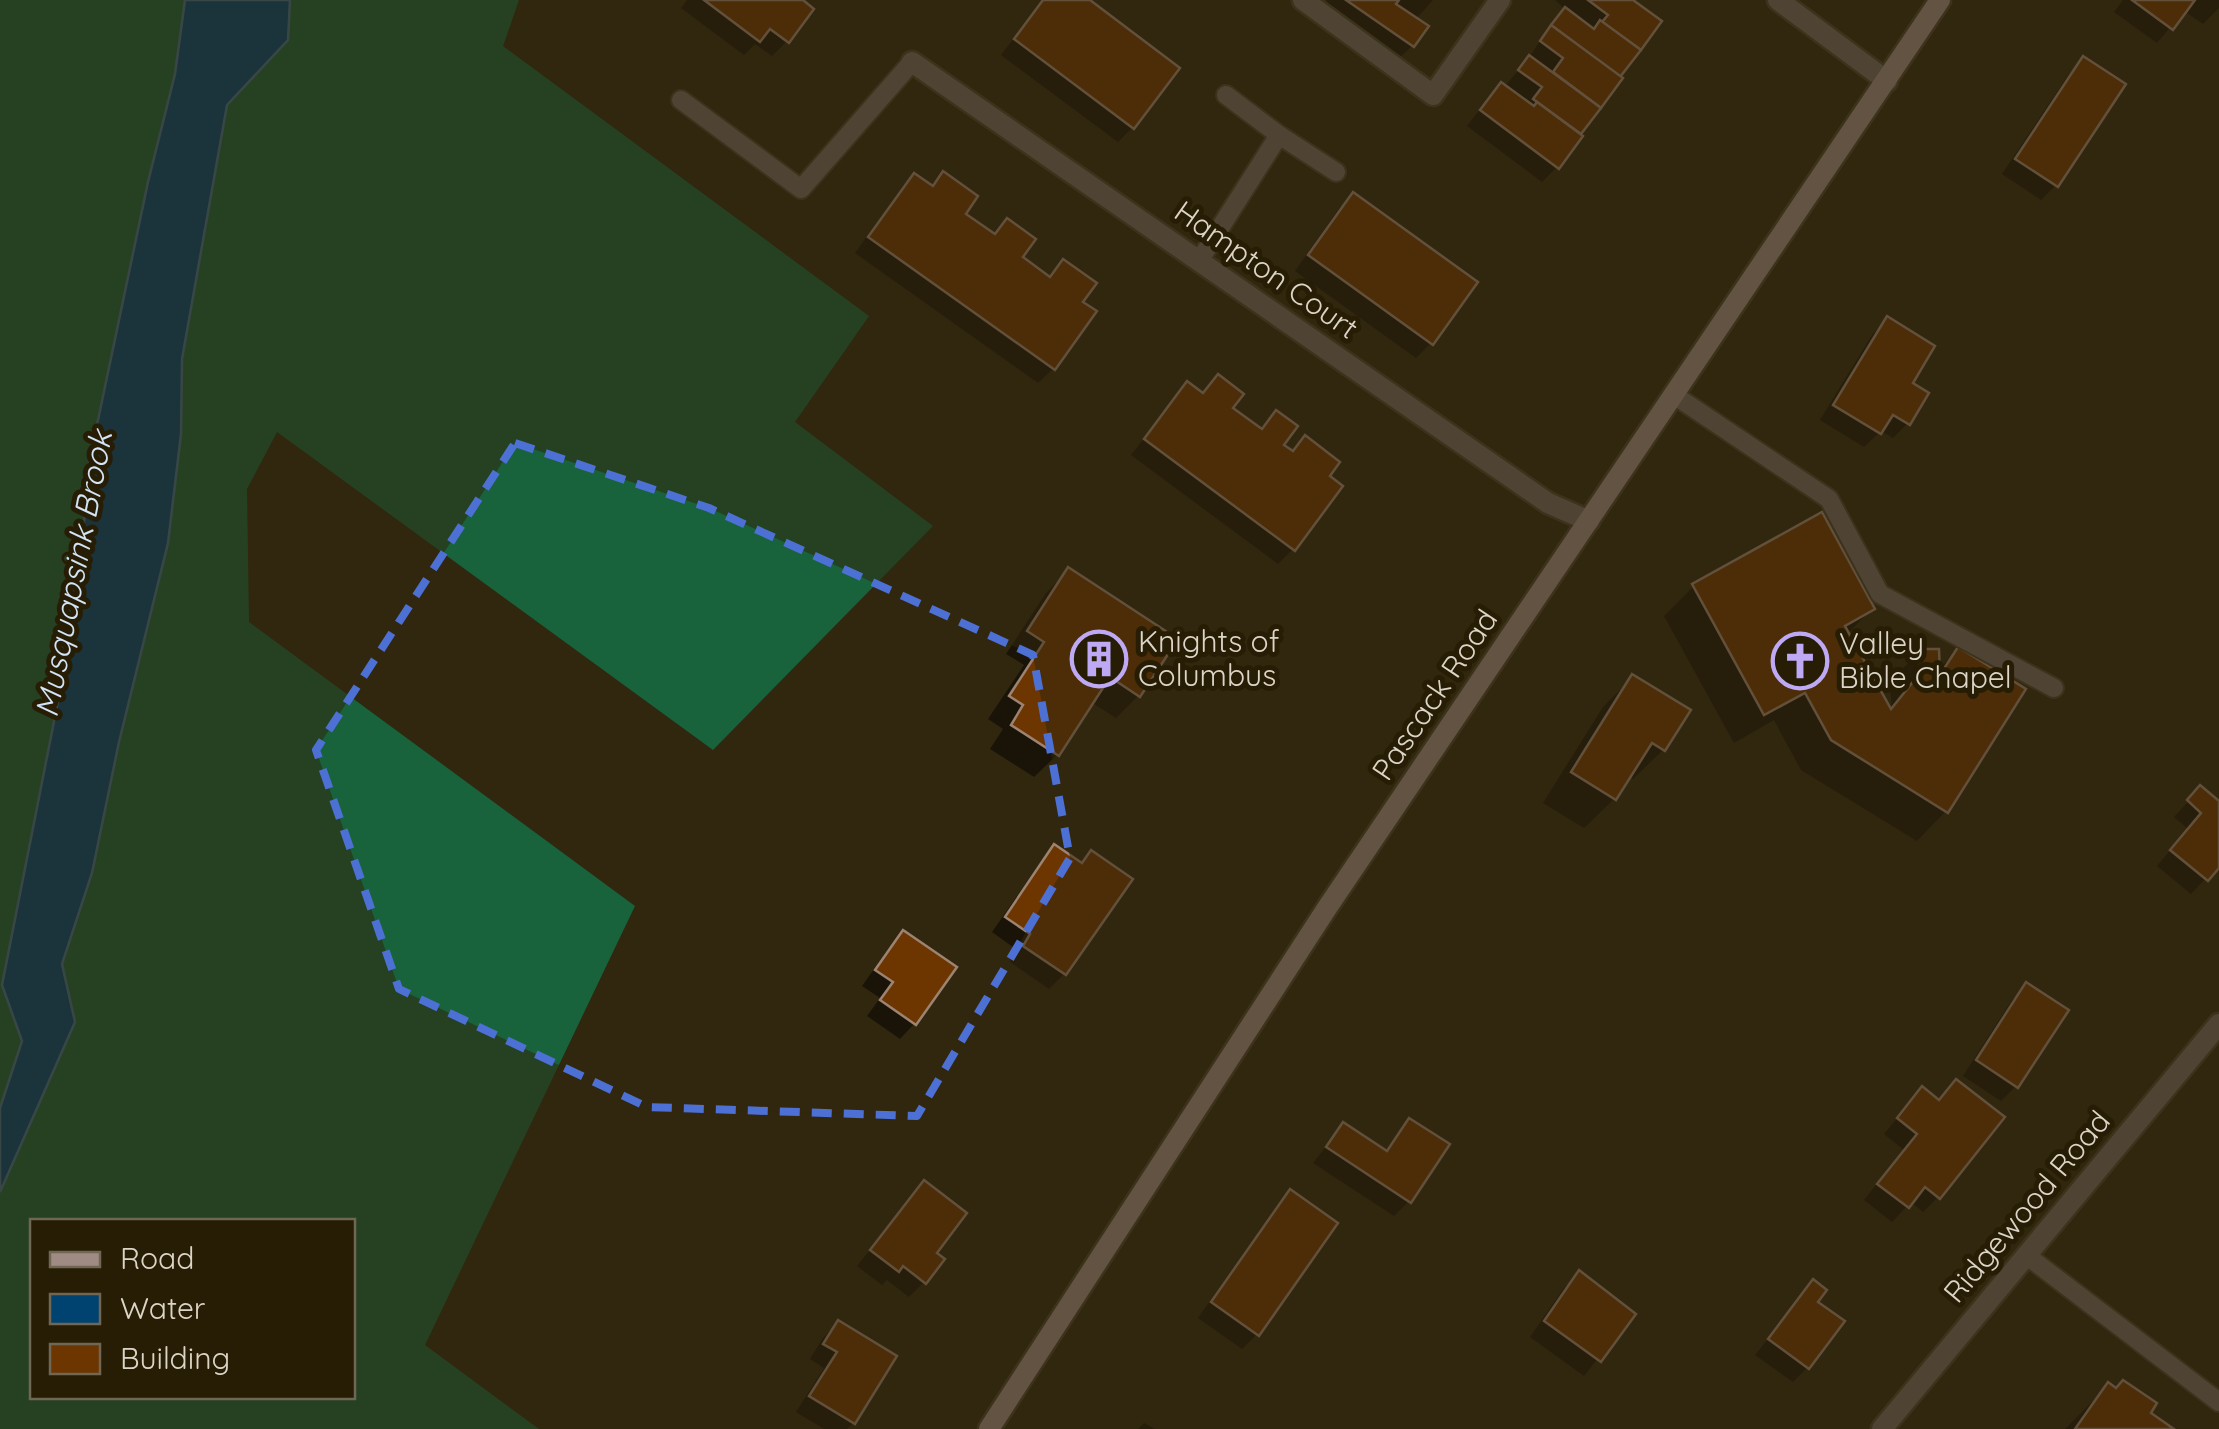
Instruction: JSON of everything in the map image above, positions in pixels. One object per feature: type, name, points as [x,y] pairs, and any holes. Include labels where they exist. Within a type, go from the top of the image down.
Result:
[{"type":"main road","name":"Pascack Road","points":[[989,1429],[1327,908],[1940,0]]},
{"type":"street","points":[[1303,0],[1433,95],[1500,0]]},
{"type":"street","points":[[1778,0],[1887,81]]},
{"type":"street","name":"Hampton Court","points":[[912,62],[1548,503],[1589,521]]},
{"type":"street","name":"Ridgewood Road","points":[[1882,1429],[2219,1024]]},
{"type":"lane","points":[[680,100],[802,189],[912,62]]},
{"type":"lane","points":[[1226,96],[1336,172]]},
{"type":"lane","points":[[1199,261],[1279,136]]},
{"type":"lane","points":[[1674,395],[1830,499],[1880,594],[2054,688]]},
{"type":"lane","points":[[2026,1256],[2219,1402]]},
{"type":"highlighted area","points":[[515,443],[709,508],[1033,655],[1070,858],[917,1116],[647,1107],[399,989],[316,750]]},
{"type":"green space","points":[[0,0],[519,0],[503,46],[869,316],[795,422],[933,526],[713,750],[277,432],[247,489],[249,622],[635,906],[425,1345],[539,1429],[0,1429]]},
{"type":"water","points":[[185,0],[290,0],[288,40],[227,105],[182,359],[181,434],[168,543],[119,742],[92,873],[62,964],[75,1022],[0,1192],[0,1108],[22,1041],[2,985],[77,605],[89,463],[148,182],[175,74]]},
{"type":"building","points":[[704,0],[803,0],[814,9],[789,43],[770,29],[760,42]]},
{"type":"building","points":[[1043,0],[1090,0],[1180,68],[1134,129],[1014,39]]},
{"type":"building","points":[[1346,0],[1399,0],[1396,4],[1429,26],[1414,47]]},
{"type":"building","points":[[1588,0],[1633,0],[1662,21],[1641,50],[1602,22],[1608,15]]},
{"type":"building","points":[[2132,0],[2195,0],[2173,30]]},
{"type":"building","points":[[1565,7],[1594,29],[1600,20],[1641,50],[1620,77],[1551,25]]},
{"type":"building","points":[[1551,25],[1623,78],[1601,108],[1553,72],[1563,58],[1540,41]]},
{"type":"building","points":[[1529,55],[1601,108],[1581,134],[1533,99],[1542,87],[1518,70]]},
{"type":"building","points":[[2083,56],[2126,84],[2058,187],[2015,159]]},
{"type":"building","points":[[1501,82],[1534,106],[1537,102],[1583,136],[1559,169],[1480,110]]},
{"type":"building","points":[[943,171],[978,196],[966,214],[995,234],[1007,218],[1036,239],[1023,257],[1050,277],[1063,259],[1097,283],[1083,302],[1097,311],[1055,370],[868,237],[914,173],[933,186]]},
{"type":"building","points":[[1353,192],[1478,282],[1433,345],[1308,255]]},
{"type":"building","points":[[1887,316],[1935,346],[1913,383],[1929,393],[1910,425],[1893,415],[1881,434],[1833,405]]},
{"type":"building","points":[[1218,374],[1244,394],[1233,408],[1262,429],[1276,410],[1298,426],[1284,445],[1293,451],[1305,435],[1340,462],[1330,476],[1343,486],[1295,551],[1144,439],[1187,381],[1203,393]]},
{"type":"building","name":"Valley Bible Chapel","points":[[1822,512],[1875,609],[1845,626],[1891,709],[1920,673],[1919,649],[1939,649],[1940,675],[1958,647],[2026,689],[1948,813],[1831,740],[1805,693],[1764,715],[1692,584]]},
{"type":"building","name":"Knights of Columbus","points":[[1068,567],[1178,639],[1140,697],[1110,677],[1059,756],[1011,725],[1023,705],[1009,696],[1044,642],[1027,631]]},
{"type":"building","points":[[1632,674],[1691,710],[1665,751],[1652,743],[1616,800],[1571,772]]},
{"type":"building","points":[[2200,785],[2219,801],[2219,868],[2208,881],[2170,850],[2201,813],[2187,800]]},
{"type":"building","points":[[1054,844],[1082,863],[1091,850],[1133,879],[1066,975],[1023,946],[1030,934],[1005,917]]},
{"type":"building","points":[[903,930],[957,967],[916,1025],[880,1000],[893,982],[875,970]]},
{"type":"building","points":[[2026,982],[2069,1010],[2018,1088],[1976,1060]]},
{"type":"building","points":[[1956,1079],[2005,1117],[1940,1199],[1925,1187],[1909,1208],[1877,1184],[1917,1134],[1897,1118],[1922,1086],[1939,1100]]},
{"type":"building","points":[[1409,1118],[1450,1144],[1411,1203],[1326,1147],[1343,1122],[1387,1151]]},
{"type":"building","points":[[924,1180],[967,1213],[937,1253],[945,1259],[926,1284],[903,1266],[899,1272],[870,1250]]},
{"type":"building","points":[[1290,1189],[1338,1223],[1259,1336],[1211,1302]]},
{"type":"building","points":[[1579,1270],[1636,1314],[1601,1362],[1544,1321]]},
{"type":"building","points":[[1813,1279],[1827,1290],[1818,1302],[1845,1321],[1809,1369],[1768,1339]]},
{"type":"building","points":[[838,1320],[897,1356],[855,1424],[809,1396],[837,1352],[823,1344]]},
{"type":"building","points":[[2123,1380],[2157,1403],[2151,1413],[2174,1429],[2075,1429],[2108,1382],[2116,1388]]},
{"type":"place","name":"Knights of Columbus","points":[[1099,659]]},
{"type":"place","name":"Valley Bible Chapel","points":[[1800,661]]},
{"type":"water label","name":"Musquapsink Brook","points":[[74,574]]}]
